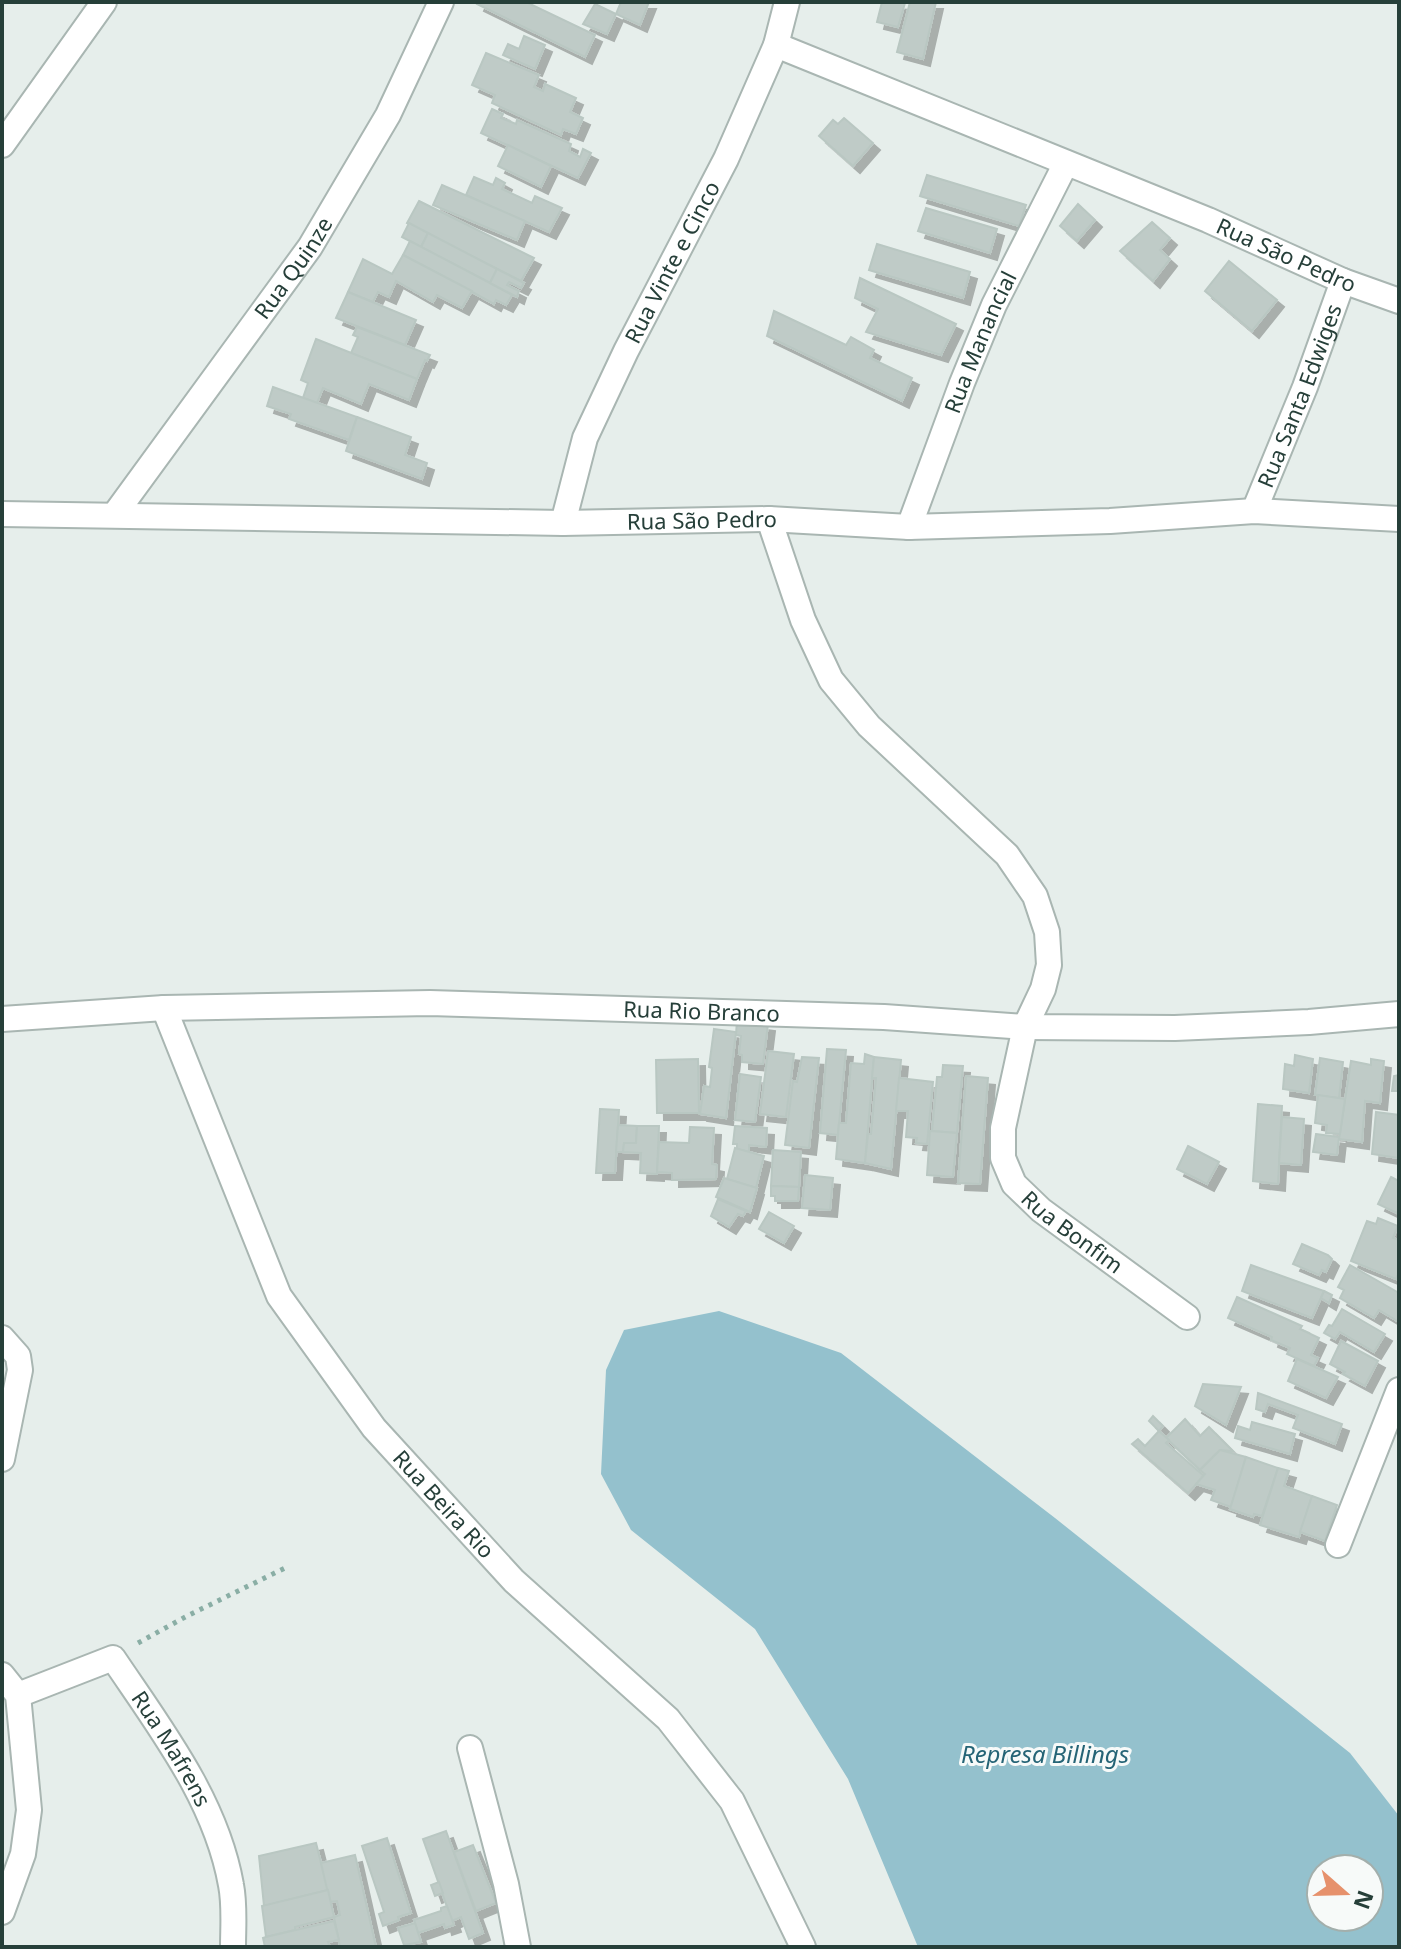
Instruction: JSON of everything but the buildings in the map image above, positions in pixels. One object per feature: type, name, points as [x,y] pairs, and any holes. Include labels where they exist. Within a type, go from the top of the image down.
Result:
[{"type":"street","points":[[2,145],[104,2]]},
{"type":"street","name":"Rua Quinze","points":[[115,514],[310,247],[388,115],[441,2]]},
{"type":"street","name":"Rua Vinte e Cinco","points":[[563,523],[585,438],[626,351],[726,159],[776,45],[787,2]]},
{"type":"street","name":"Rua São Pedro","points":[[776,45],[1208,220],[1343,281],[1399,301]]},
{"type":"street","name":"Rua Manancial","points":[[909,527],[994,305],[1066,163]]},
{"type":"street","name":"Rua Santa Edwiges","points":[[1254,511],[1305,387],[1343,281]]},
{"type":"street","name":"Rua São Pedro","points":[[2,514],[563,523],[769,519],[909,527],[1110,521],[1254,511],[1397,523]]},
{"type":"street","name":"Rua Bonfim","points":[[769,519],[803,620],[831,680],[869,726],[1007,855],[1035,896],[1047,932],[1049,965],[1043,989],[1025,1027],[1003,1128],[1003,1158],[1014,1184],[1041,1210],[1187,1317]]},
{"type":"street","name":"Rua Rio Branco","points":[[2,1019],[164,1008],[430,1003],[884,1017],[1025,1027],[1175,1028],[1399,1014]]},
{"type":"street","name":"Rua Beira Rio","points":[[164,1008],[279,1296],[374,1428],[514,1581],[668,1719],[732,1801],[803,1947]]},
{"type":"street","points":[[2,1338],[18,1356],[20,1370],[2,1459]]},
{"type":"street","points":[[1338,1545],[1399,1390]]},
{"type":"street","points":[[18,1695],[113,1658]]},
{"type":"street","name":"Rua Mafrens","points":[[113,1658],[175,1750],[219,1838],[232,1888],[233,1947]]},
{"type":"street","points":[[2,1675],[18,1695],[29,1810],[23,1854],[2,1912]]},
{"type":"street","points":[[470,1748],[506,1884],[518,1947]]},
{"type":"path","points":[[113,1658],[187,1616],[285,1568]]},
{"type":"water","name":"Represa Billings","points":[[719,1311],[841,1353],[1055,1518],[1350,1753],[1399,1816],[1399,1947],[918,1947],[848,1779],[755,1629],[631,1530],[601,1474],[606,1370],[624,1330]]}]
